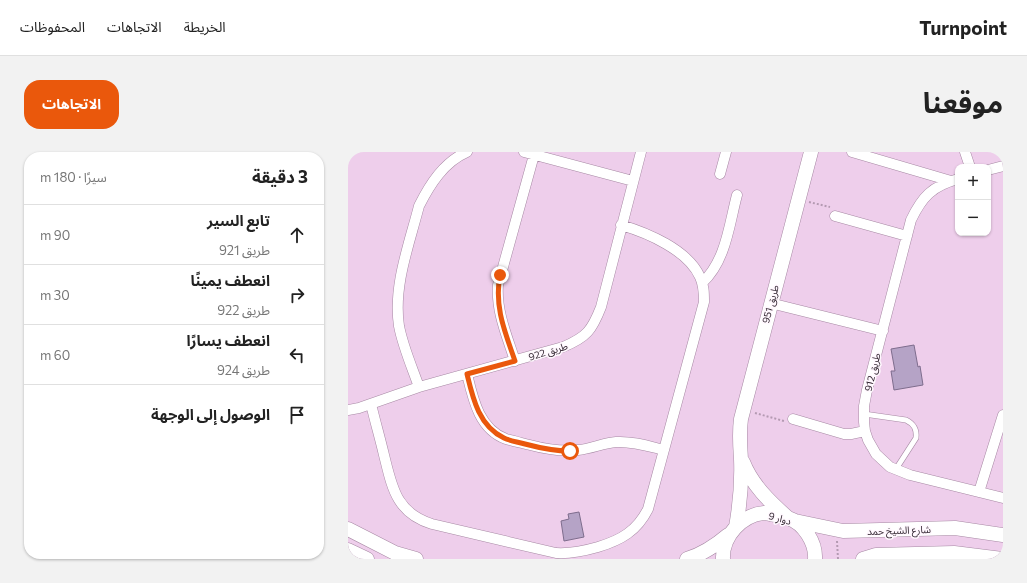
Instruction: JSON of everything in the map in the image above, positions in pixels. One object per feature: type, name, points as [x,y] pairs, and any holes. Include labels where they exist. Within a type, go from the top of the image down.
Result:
[{"type":"street","points":[[419,387],[399,326],[398,301],[401,277],[419,206],[441,172],[456,158],[467,152]]},
{"type":"street","points":[[524,152],[633,181]]},
{"type":"street","name":"طريق 922","points":[[348,410],[359,408],[419,387],[563,348],[577,342],[591,328],[601,307],[641,152]]},
{"type":"street","points":[[720,174],[726,152]]},
{"type":"street","name":"طريق 951","points":[[734,529],[741,494],[739,434],[743,410],[811,152]]},
{"type":"street","points":[[852,152],[954,180]]},
{"type":"street","points":[[965,152],[969,164]]},
{"type":"street","points":[[515,361],[498,304],[498,284],[534,155]]},
{"type":"street","points":[[991,169],[1003,166]]},
{"type":"street","name":"طريق 912","points":[[954,180],[928,193],[919,205],[911,220],[867,390],[864,414],[865,431],[876,454],[890,467],[910,475],[1003,498]]},
{"type":"street","points":[[702,283],[713,272],[721,257],[737,195]]},
{"type":"street","points":[[834,216],[907,236]]},
{"type":"street","points":[[371,404],[392,486],[398,499],[406,510],[418,519],[432,524],[547,552],[565,554],[583,551],[612,542],[631,532],[641,521],[648,509],[703,311],[704,302],[700,276],[693,265],[673,248],[640,230],[621,225]]},
{"type":"street","points":[[770,303],[883,331]]},
{"type":"street","points":[[467,374],[473,400],[482,418],[488,427],[496,434],[506,439],[542,448],[562,451],[578,450],[616,442],[638,444],[664,450]]},
{"type":"street","points":[[979,492],[1003,415]]},
{"type":"street","points":[[793,419],[844,434],[865,431]]},
{"type":"street","name":"طريق 951","points":[[741,458],[747,473],[756,485],[771,502],[792,519]]},
{"type":"street","name":"دوار 9","points":[[734,529],[749,517],[765,513],[792,519],[805,531],[812,543],[815,559]]},
{"type":"street","name":"شارع الشيخ حمد","points":[[792,519],[843,531],[955,528],[1003,535]]},
{"type":"street","points":[[348,529],[395,553],[416,559]]},
{"type":"street","points":[[687,559],[702,554],[714,547],[734,529]]},
{"type":"street","points":[[722,559],[726,542],[734,529]]},
{"type":"street","points":[[348,550],[367,559]]},
{"type":"street","points":[[863,559],[876,555],[954,553],[1003,559]]},
{"type":"lane","points":[[864,414],[906,420],[915,427],[916,432],[914,443],[896,469]]},
{"type":"path","points":[[799,199],[836,209],[834,216]]},
{"type":"path","points":[[743,410],[785,421],[793,419]]},
{"type":"path","points":[[836,530],[838,559]]},
{"type":"building","points":[[914,345],[918,367],[920,366],[923,385],[894,390],[891,371],[895,371],[891,349]]},
{"type":"building","points":[[579,512],[584,537],[564,541],[561,521],[569,519],[568,514]]},
{"type":"route","points":[[500,275],[497,294],[498,304],[515,361],[467,374],[473,400],[488,427],[496,434],[506,439],[542,448],[570,451]]}]
